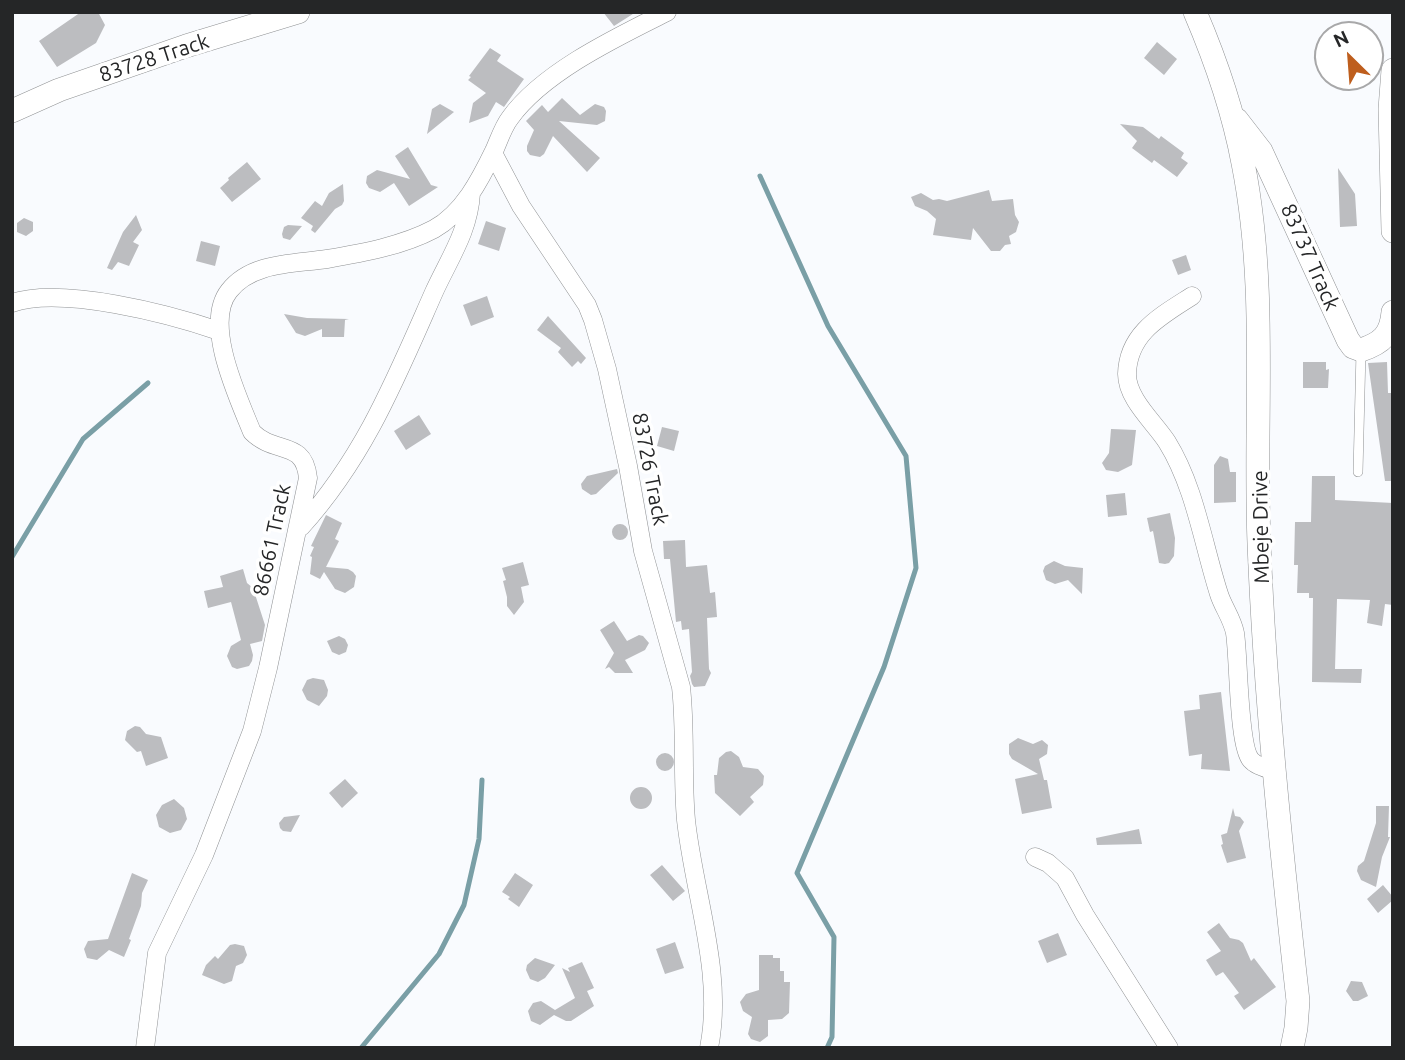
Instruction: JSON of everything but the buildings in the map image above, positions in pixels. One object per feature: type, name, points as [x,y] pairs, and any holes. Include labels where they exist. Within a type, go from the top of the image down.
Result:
[{"type":"street","name":"83728 Track","points":[[12,111],[48,94],[186,46],[298,12]]},
{"type":"street","points":[[493,153],[509,119],[530,94],[555,75],[667,12]]},
{"type":"street","name":"Mbeje Drive","points":[[1195,12],[1220,74],[1232,115],[1246,177],[1255,257],[1258,301],[1259,541],[1274,771],[1298,1001],[1292,1048]]},
{"type":"street","points":[[1393,70],[1390,109],[1393,231]]},
{"type":"street","name":"83737 Track","points":[[1232,115],[1261,151],[1341,328],[1353,346],[1361,350]]},
{"type":"street","name":"86661 Track","points":[[145,1048],[157,953],[204,855],[252,731],[308,478],[307,467],[296,452],[261,440],[252,432],[219,331],[221,305],[240,279],[258,271],[284,264],[327,259],[407,240],[434,229],[452,217],[464,204],[493,153]]},
{"type":"street","name":"83726 Track","points":[[493,153],[521,206],[587,305],[607,369],[643,551],[681,687],[686,818],[711,980],[713,1011],[709,1048]]},
{"type":"street","points":[[298,529],[345,472],[379,415],[459,243],[470,211],[471,191]]},
{"type":"street","points":[[1192,296],[1161,315],[1138,336],[1128,366],[1128,386],[1169,446],[1178,465],[1196,513],[1220,597],[1231,618],[1239,662],[1244,747],[1251,761],[1274,771]]},
{"type":"street","points":[[12,303],[36,299],[101,303],[157,314],[219,331]]},
{"type":"street","points":[[1361,350],[1383,340],[1389,333],[1393,312]]},
{"type":"street","points":[[1035,857],[1059,871],[1065,878],[1085,915],[1169,1048]]},
{"type":"lane","points":[[1358,472],[1361,350]]},
{"type":"waterway","points":[[760,176],[828,326],[906,456],[916,568],[884,667],[797,873],[834,937],[832,1037],[827,1048]]},
{"type":"waterway","points":[[12,557],[83,439],[148,383]]},
{"type":"waterway","points":[[361,1048],[439,954],[464,905],[479,839],[482,780]]}]
